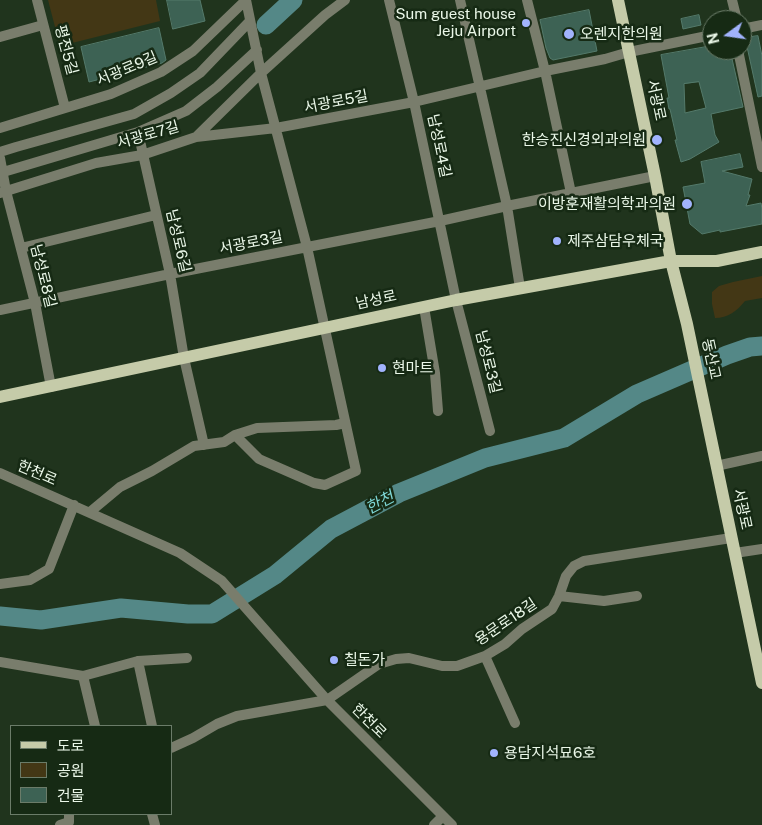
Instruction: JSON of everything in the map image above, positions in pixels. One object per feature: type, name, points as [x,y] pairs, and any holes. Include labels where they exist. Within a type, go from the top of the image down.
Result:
[{"type":"main road","name":"서광로","points":[[618,0],[671,261],[687,324]]},
{"type":"main road","name":"남성로","points":[[0,397],[456,300],[671,261],[717,261],[762,252]]},
{"type":"main road","name":"동산교","points":[[687,324],[703,400]]},
{"type":"main road","name":"서광로","points":[[703,400],[762,683]]},
{"type":"street","name":"평전5길","points":[[38,0],[65,108]]},
{"type":"street","points":[[235,434],[259,459],[314,483],[325,485],[356,471],[307,247],[261,73],[246,0]]},
{"type":"street","name":"서광로9길","points":[[0,128],[111,94],[161,72],[193,51],[246,0]]},
{"type":"street","name":"서광로7길","points":[[3,192],[96,163],[142,155],[196,137],[261,73],[325,15],[345,0]]},
{"type":"street","name":"남성로4길","points":[[389,0],[414,102],[456,300]]},
{"type":"street","points":[[460,0],[507,206],[520,288]]},
{"type":"street","points":[[527,0],[545,71],[571,193]]},
{"type":"street","points":[[0,152],[134,114],[171,93],[200,73],[250,21]]},
{"type":"street","points":[[0,37],[44,25]]},
{"type":"street","name":"서광로5길","points":[[196,137],[276,128],[414,102],[702,37]]},
{"type":"street","points":[[2,173],[138,132],[186,111],[217,87],[256,50]]},
{"type":"street","points":[[740,60],[762,167]]},
{"type":"street","name":"남성로6길","points":[[138,132],[170,274],[184,358],[204,445]]},
{"type":"street","name":"남성로8길","points":[[0,158],[3,192],[35,303],[51,387]]},
{"type":"street","name":"서광로3길","points":[[0,310],[655,176]]},
{"type":"street","points":[[20,248],[156,215]]},
{"type":"street","name":"남성로3길","points":[[456,300],[490,431]]},
{"type":"street","points":[[424,307],[435,373],[438,411]]},
{"type":"street","points":[[90,512],[120,487],[152,471],[194,446],[224,442],[235,434],[257,428],[336,425],[345,422]]},
{"type":"street","points":[[716,466],[762,456]]},
{"type":"street","name":"한천로","points":[[0,473],[180,553],[222,580],[269,636],[327,700],[452,825]]},
{"type":"street","points":[[0,584],[30,580],[49,569],[74,505]]},
{"type":"street","name":"용문로18길","points":[[172,748],[217,724],[237,716],[327,700],[379,664],[388,661],[409,658],[442,666],[458,666],[485,656],[552,609],[566,576],[574,566],[584,560],[732,538]]},
{"type":"street","points":[[735,553],[762,549]]},
{"type":"street","points":[[559,596],[604,601],[637,596]]},
{"type":"street","points":[[485,656],[516,723]]},
{"type":"street","points":[[0,662],[83,676],[138,661],[187,658]]},
{"type":"street","points":[[138,661],[152,725]]},
{"type":"street","points":[[83,676],[95,725]]},
{"type":"street","points":[[434,825],[443,816]]},
{"type":"green space","points":[[48,0],[156,0],[160,21],[60,46]]},
{"type":"green space","points":[[762,276],[762,298],[745,301],[732,313],[724,317],[715,318],[712,292],[719,286]]},
{"type":"building","points":[[167,0],[200,0],[205,21],[173,29]]},
{"type":"building","points":[[589,10],[597,51],[553,60],[550,58],[540,20]]},
{"type":"building","points":[[699,15],[701,25],[683,29],[681,19]]},
{"type":"building","points":[[159,28],[166,60],[162,63],[89,82],[81,47]]},
{"type":"building","points":[[758,36],[762,56],[762,96],[758,97],[750,60],[752,60],[752,37]]},
{"type":"building","points":[[702,48],[702,60],[732,60],[743,107],[711,114],[715,135],[719,142],[690,159],[681,162],[669,109],[667,98],[669,98],[661,55]],"holes":[[[699,82],[706,108],[685,113],[684,84]]]},
{"type":"building","points":[[740,154],[743,167],[722,171],[752,179],[748,195],[750,195],[746,206],[761,203],[762,224],[702,234],[690,224],[683,187],[705,183],[701,162]]},
{"type":"waterway","points":[[266,25],[293,0]]},
{"type":"waterway","name":"한천","points":[[0,616],[41,620],[121,608],[188,614],[212,614],[275,575],[331,529],[399,493],[485,458],[564,438],[637,394],[727,355],[750,347],[762,346]]},
{"type":"place","name":"Sum guest house Jeju Airport","points":[[526,23]]},
{"type":"place","name":"오렌지한의원","points":[[569,34]]},
{"type":"place","name":"한승진신경외과의원","points":[[657,140]]},
{"type":"place","name":"이방훈재활의학과의원","points":[[687,204]]},
{"type":"place","name":"제주삼담우체국","points":[[557,241]]},
{"type":"place","name":"현마트","points":[[382,368]]},
{"type":"place","name":"칠돈가","points":[[334,660]]},
{"type":"place","name":"용담지석묘6호","points":[[494,753]]}]
